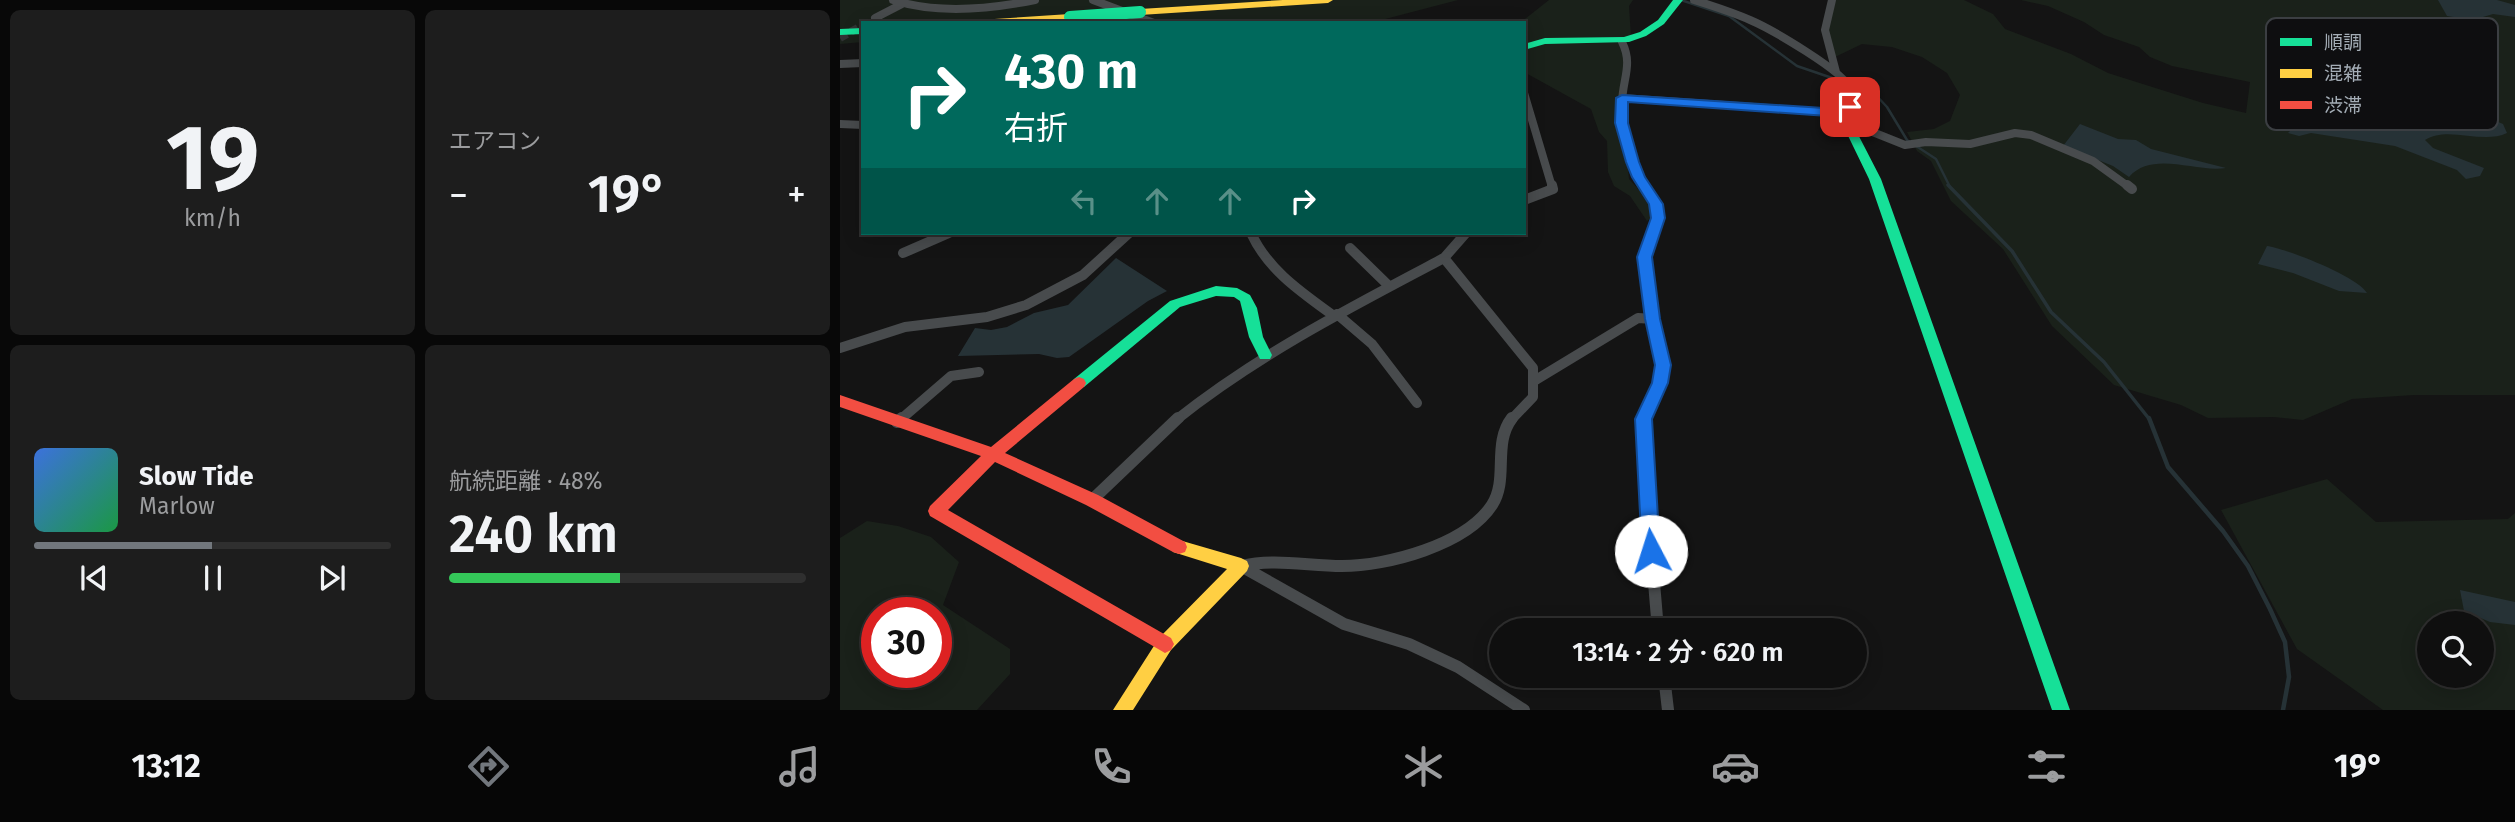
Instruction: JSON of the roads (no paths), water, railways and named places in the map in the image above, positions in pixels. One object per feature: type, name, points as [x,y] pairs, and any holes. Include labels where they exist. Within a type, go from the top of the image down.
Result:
[{"type":"main road","points":[[1009,21],[1328,0]]},
{"type":"main road","points":[[1526,46],[1547,41],[1622,42],[1651,29],[1674,1]]},
{"type":"main road","points":[[840,32],[861,31]]},
{"type":"main road","points":[[1844,117],[1875,179],[2061,710]]},
{"type":"main road","points":[[1165,644],[936,511],[993,454],[1175,304],[1207,291],[1234,292],[1250,306],[1254,340],[1265,355]]},
{"type":"main road","points":[[840,401],[993,454],[1092,500],[1182,549],[1241,566],[1165,644],[1122,710]]},
{"type":"street","points":[[892,0],[902,4],[1000,5],[1035,0]]},
{"type":"street","points":[[1093,0],[1149,21]]},
{"type":"street","points":[[1694,0],[1754,22],[1836,72],[1851,86],[1850,107],[1844,117]]},
{"type":"street","points":[[1832,0],[1823,29],[1825,44],[1836,72]]},
{"type":"street","points":[[875,18],[902,4]]},
{"type":"street","points":[[1622,42],[1629,56],[1622,98],[1622,123],[1633,162],[1656,204],[1658,218],[1644,257],[1663,365],[1660,383],[1644,419],[1645,475],[1657,618]]},
{"type":"street","points":[[840,64],[861,63]]},
{"type":"street","points":[[1622,98],[1844,117],[1905,145],[1926,142],[1970,144],[2015,133],[2031,135],[2093,161],[2132,189]]},
{"type":"street","points":[[1526,100],[1553,189],[1526,199]]},
{"type":"street","points":[[840,124],[861,125]]},
{"type":"street","points":[[903,253],[944,235]]},
{"type":"street","points":[[840,348],[890,330],[985,318],[1015,310],[1058,289],[1091,268],[1127,235]]},
{"type":"street","points":[[1252,235],[1283,277],[1371,342],[1394,368],[1417,403]]},
{"type":"street","points":[[1092,500],[1175,420],[1265,355],[1444,258],[1464,235]]},
{"type":"street","points":[[1350,248],[1389,286]]},
{"type":"street","points":[[1241,566],[1265,559],[1345,566],[1396,559],[1429,549],[1492,507],[1496,496],[1503,432],[1510,420],[1533,397],[1533,368],[1444,258]]},
{"type":"street","points":[[1534,381],[1638,318],[1653,319]]},
{"type":"street","points":[[897,422],[951,376],[979,372]]},
{"type":"street","points":[[1241,566],[1344,624],[1409,644],[1458,667],[1524,710]]},
{"type":"street","points":[[1665,688],[1668,710]]},
{"type":"waterway","points":[[1681,0],[1729,16],[1797,66],[1841,81]]},
{"type":"waterway","points":[[1849,83],[1873,92],[1887,107],[1907,140],[1936,159],[1950,187]]},
{"type":"waterway","points":[[1948,185],[2012,251],[2051,312],[2104,362],[2150,419]]},
{"type":"waterway","points":[[2150,419],[2168,467],[2223,531],[2248,566],[2270,609],[2285,642],[2289,677],[2283,710]]},
{"type":"tunnel","points":[[840,38],[861,26]]}]
